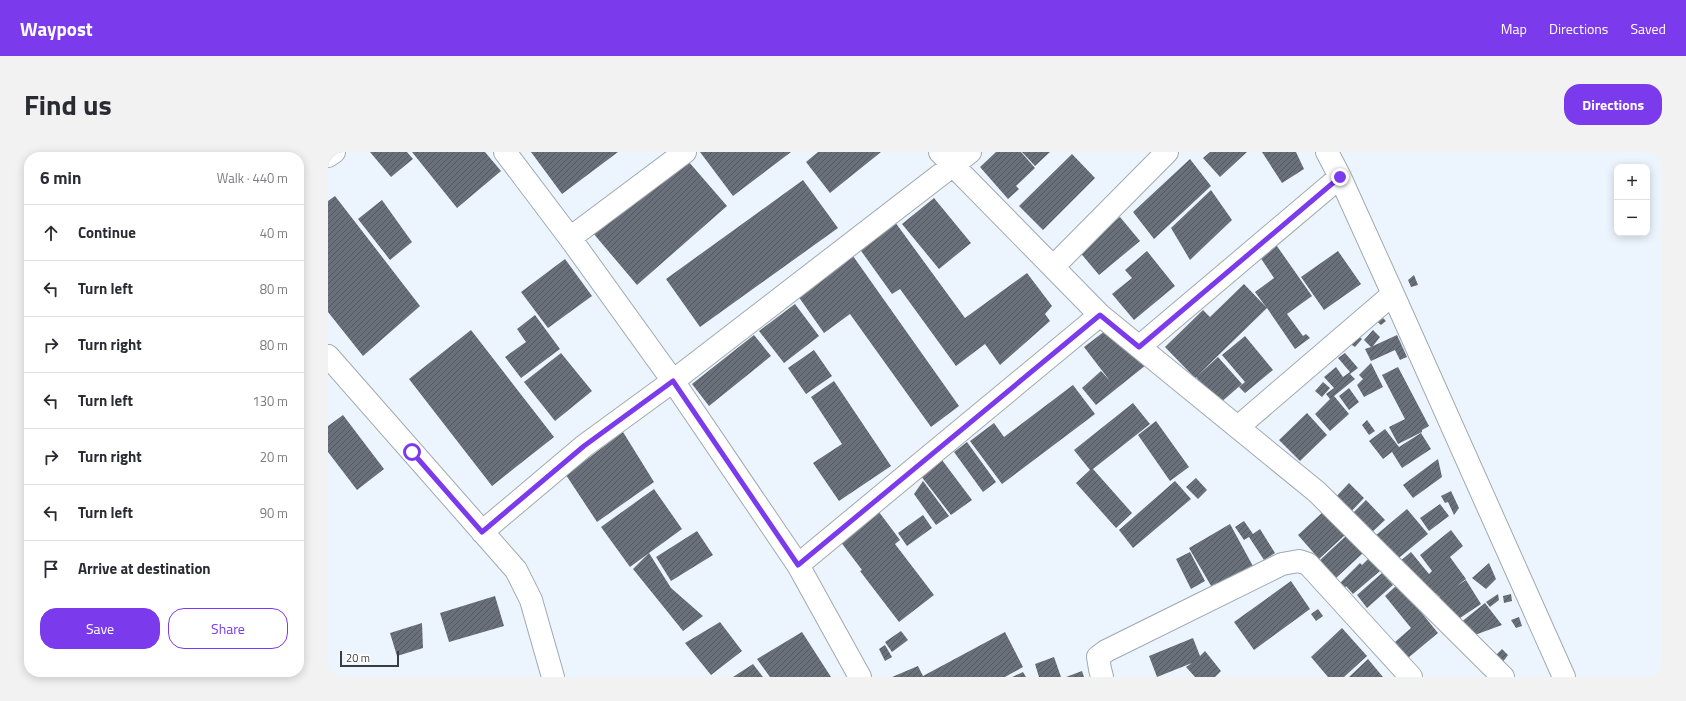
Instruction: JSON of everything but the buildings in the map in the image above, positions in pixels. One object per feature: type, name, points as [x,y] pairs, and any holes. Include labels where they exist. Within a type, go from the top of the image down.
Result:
[{"type":"street","points":[[328,156],[334,152]]},
{"type":"street","points":[[505,152],[570,238],[673,381],[798,565],[860,677]]},
{"type":"street","points":[[570,238],[685,152]]},
{"type":"street","points":[[1053,267],[1167,152]]},
{"type":"street","points":[[1327,152],[1340,177],[1393,294],[1564,677]]},
{"type":"street","points":[[482,532],[584,446],[673,381],[954,157],[1053,267],[1100,315],[1317,492],[1503,677]]},
{"type":"street","points":[[1139,347],[1340,177]]},
{"type":"street","points":[[1238,428],[1393,294]]},
{"type":"street","points":[[798,565],[1100,315]]},
{"type":"street","points":[[328,356],[516,570],[531,600],[553,677]]},
{"type":"street","points":[[1102,677],[1098,657],[1106,651],[1282,564],[1299,561],[1308,564],[1411,677]]},
{"type":"route","points":[[412,452],[482,532],[584,446],[673,381],[798,565],[1100,315],[1139,347],[1340,177]]}]
